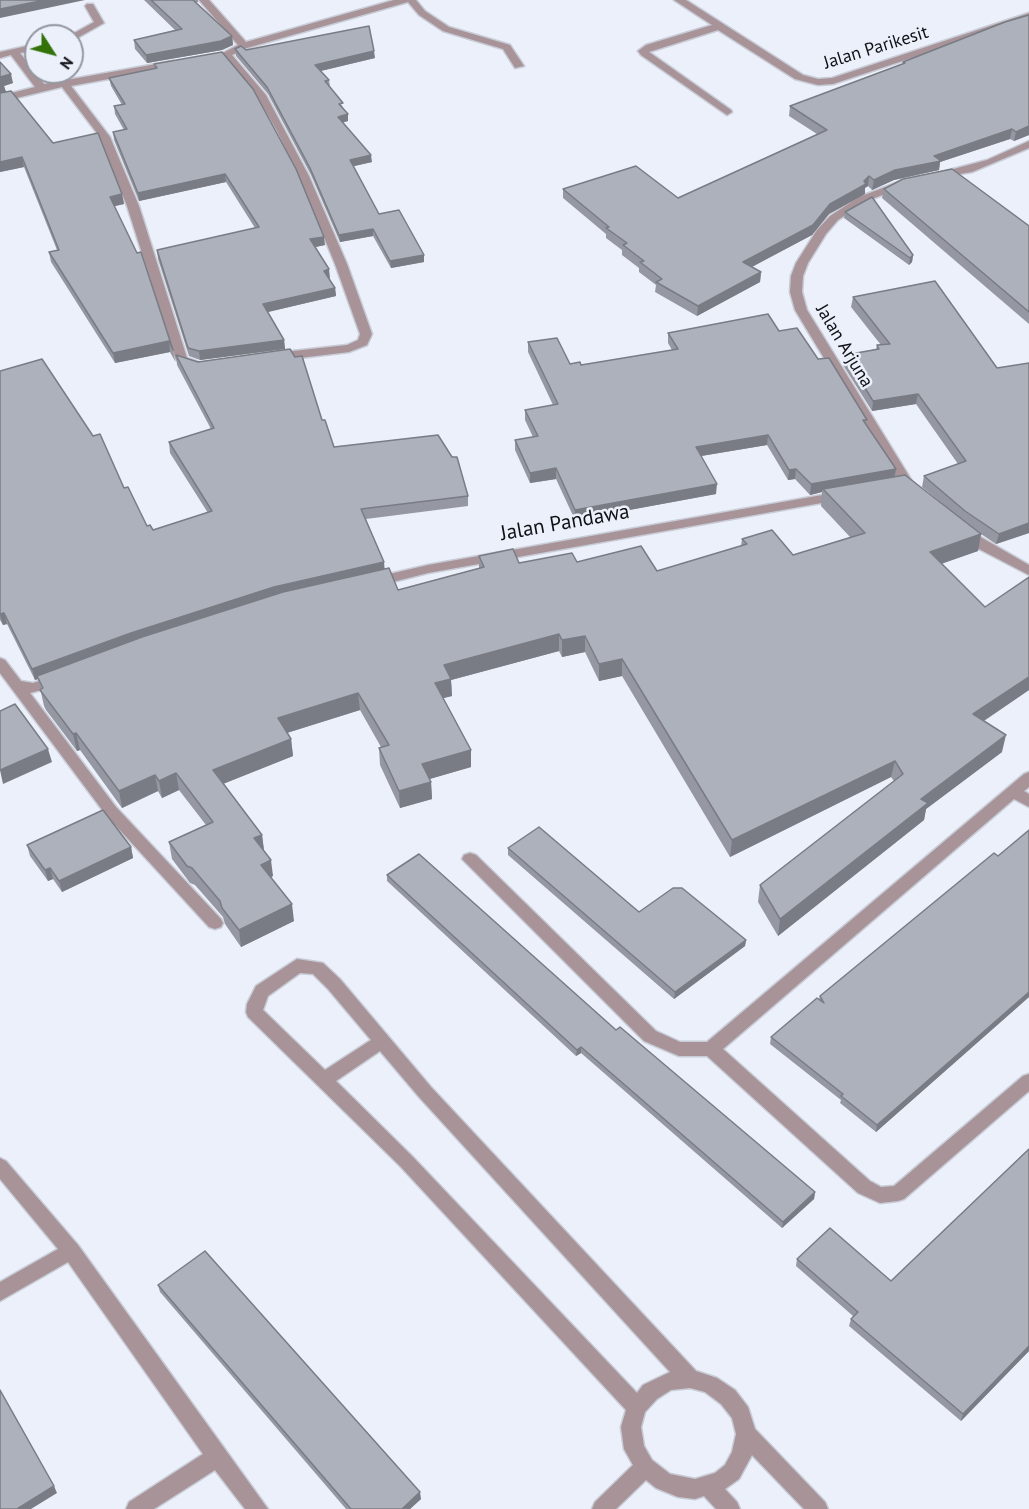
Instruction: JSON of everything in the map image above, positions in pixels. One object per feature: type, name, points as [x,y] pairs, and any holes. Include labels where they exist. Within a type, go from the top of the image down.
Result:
[{"type":"street","points":[[204,0],[244,46]]},
{"type":"street","points":[[268,357],[349,348],[363,342],[366,334],[341,264],[304,176],[282,131],[261,95],[220,55],[404,0]]},
{"type":"street","points":[[411,0],[422,13],[446,29],[507,47],[519,66]]},
{"type":"street","name":"Jalan Parikesit","points":[[679,0],[799,77],[808,81],[828,82],[1029,16]]},
{"type":"street","points":[[84,31],[99,23],[90,6]]},
{"type":"street","points":[[720,26],[649,47],[644,53],[727,112]]},
{"type":"street","points":[[0,55],[24,50]]},
{"type":"street","points":[[14,52],[41,88]]},
{"type":"street","points":[[84,81],[180,63]]},
{"type":"street","points":[[0,99],[65,84],[105,137],[134,206],[182,360],[191,365],[210,364]]},
{"type":"street","name":"Jalan Arjuna","points":[[924,498],[902,485],[801,310],[796,292],[797,276],[802,263],[821,232],[834,218],[878,192],[921,179],[968,170],[1029,144]]},
{"type":"street","name":"Jalan Pandawa","points":[[360,585],[428,569],[851,494]]},
{"type":"street","points":[[956,526],[984,546],[1029,571]]},
{"type":"street","points":[[2,670],[16,685],[111,811],[215,923]]},
{"type":"street","points":[[16,685],[33,688],[76,673]]},
{"type":"street","points":[[470,859],[650,1036],[679,1049],[711,1049],[1029,777]]},
{"type":"street","points":[[1013,792],[1029,801]]},
{"type":"street","points":[[637,1407],[406,1161],[254,1012],[255,1004],[262,991],[288,970],[297,966],[316,968],[334,984],[424,1092],[690,1379]]},
{"type":"street","points":[[322,1081],[382,1041]]},
{"type":"street","points":[[711,1049],[864,1187],[880,1195],[898,1193],[1029,1081]]},
{"type":"street","points":[[0,1166],[71,1251],[217,1458],[258,1509]]},
{"type":"street","points":[[0,1292],[71,1251]]},
{"type":"street","points":[[690,1379],[710,1384],[728,1396],[741,1414],[746,1434],[742,1455],[732,1472],[708,1486],[695,1489],[678,1487],[663,1481],[645,1467],[634,1449],[631,1427],[637,1407],[650,1392],[668,1381],[690,1379]]},
{"type":"street","points":[[746,1434],[818,1509]]},
{"type":"street","points":[[136,1509],[217,1458]]},
{"type":"street","points":[[602,1509],[645,1467]]},
{"type":"street","points":[[708,1486],[730,1509]]},
{"type":"building","points":[[0,0],[45,0],[0,9]]},
{"type":"building","points":[[151,0],[193,0],[232,36],[221,41],[146,55],[134,40],[182,29]]},
{"type":"building","points":[[1029,15],[1029,126],[1016,132],[1012,129],[934,156],[941,161],[895,170],[874,180],[869,176],[864,181],[866,184],[830,204],[813,225],[743,262],[761,272],[698,306],[656,282],[662,279],[623,245],[627,243],[606,228],[609,227],[563,189],[636,166],[678,198],[827,130],[790,106],[1005,22]]},
{"type":"building","points":[[369,26],[374,51],[315,65],[329,80],[325,81],[343,103],[339,104],[348,114],[338,117],[371,155],[350,160],[379,214],[399,210],[424,255],[390,261],[373,229],[339,235],[310,168],[267,87],[235,49],[241,46],[246,50]]},
{"type":"building","points":[[222,52],[253,89],[296,169],[324,237],[310,239],[329,269],[324,271],[335,288],[263,304],[284,340],[199,351],[188,348],[157,250],[259,227],[225,174],[138,193],[113,132],[127,129],[114,106],[125,104],[109,78],[157,68],[154,64]]},
{"type":"building","points":[[0,62],[11,74],[0,77]]},
{"type":"building","points":[[11,91],[53,143],[98,133],[122,194],[110,197],[137,253],[141,252],[173,350],[169,341],[113,353],[49,252],[59,250],[22,157],[0,162],[0,93]]},
{"type":"building","points":[[952,169],[1029,226],[1029,312],[884,189],[903,179]]},
{"type":"building","points":[[872,197],[913,255],[910,258],[845,212]]},
{"type":"building","points":[[935,281],[997,368],[1029,363],[1029,523],[999,534],[965,511],[924,476],[966,461],[918,394],[873,401],[845,355],[879,349],[877,345],[890,344],[853,297]]},
{"type":"building","points":[[768,314],[779,331],[797,328],[818,359],[829,358],[867,420],[863,420],[896,469],[811,484],[796,469],[789,470],[768,435],[696,447],[717,484],[575,510],[556,468],[530,473],[515,440],[538,436],[525,410],[558,404],[528,342],[557,338],[570,364],[580,362],[581,365],[678,349],[668,333]]},
{"type":"building","points":[[290,349],[295,357],[302,356],[322,420],[325,420],[334,447],[438,435],[452,457],[457,457],[468,496],[361,509],[384,562],[274,587],[131,633],[32,669],[4,613],[0,614],[0,371],[42,359],[93,436],[100,434],[124,488],[128,487],[147,526],[150,525],[153,530],[212,511],[169,442],[214,428],[176,355],[198,362]]},
{"type":"building","points":[[905,475],[981,534],[930,552],[985,607],[1029,577],[1029,677],[973,714],[1006,735],[921,799],[928,803],[780,919],[760,885],[903,774],[895,761],[732,840],[622,659],[599,664],[585,636],[562,640],[559,634],[444,665],[451,679],[435,683],[471,750],[422,764],[431,782],[399,791],[379,748],[389,745],[358,693],[278,718],[291,739],[213,770],[262,835],[254,838],[271,860],[261,865],[292,904],[239,930],[222,908],[220,901],[192,868],[187,866],[169,842],[213,822],[176,773],[159,781],[155,775],[119,791],[76,733],[73,734],[40,690],[43,688],[37,676],[142,637],[283,592],[389,568],[398,590],[484,567],[479,556],[513,549],[519,563],[572,553],[577,562],[641,546],[657,571],[747,544],[742,539],[772,530],[793,555],[865,533],[823,489]]},
{"type":"building","points":[[15,704],[48,749],[0,770],[0,711]]},
{"type":"building","points":[[103,810],[131,847],[59,881],[50,868],[45,870],[27,845]]},
{"type":"building","points":[[539,827],[639,912],[673,888],[682,888],[746,940],[675,992],[508,848]]},
{"type":"building","points":[[1029,830],[1029,992],[877,1125],[841,1096],[843,1094],[771,1037],[817,998],[824,1003],[820,996],[994,853],[998,856]]},
{"type":"building","points":[[419,854],[616,1030],[620,1027],[815,1192],[783,1222],[581,1047],[577,1050],[387,875]]},
{"type":"building","points":[[1029,1149],[1029,1346],[963,1414],[851,1319],[858,1312],[797,1259],[830,1228],[891,1281]]},
{"type":"building","points":[[205,1251],[420,1492],[402,1509],[351,1509],[158,1285]]},
{"type":"building","points":[[0,1390],[54,1486],[17,1509],[0,1509]]}]
